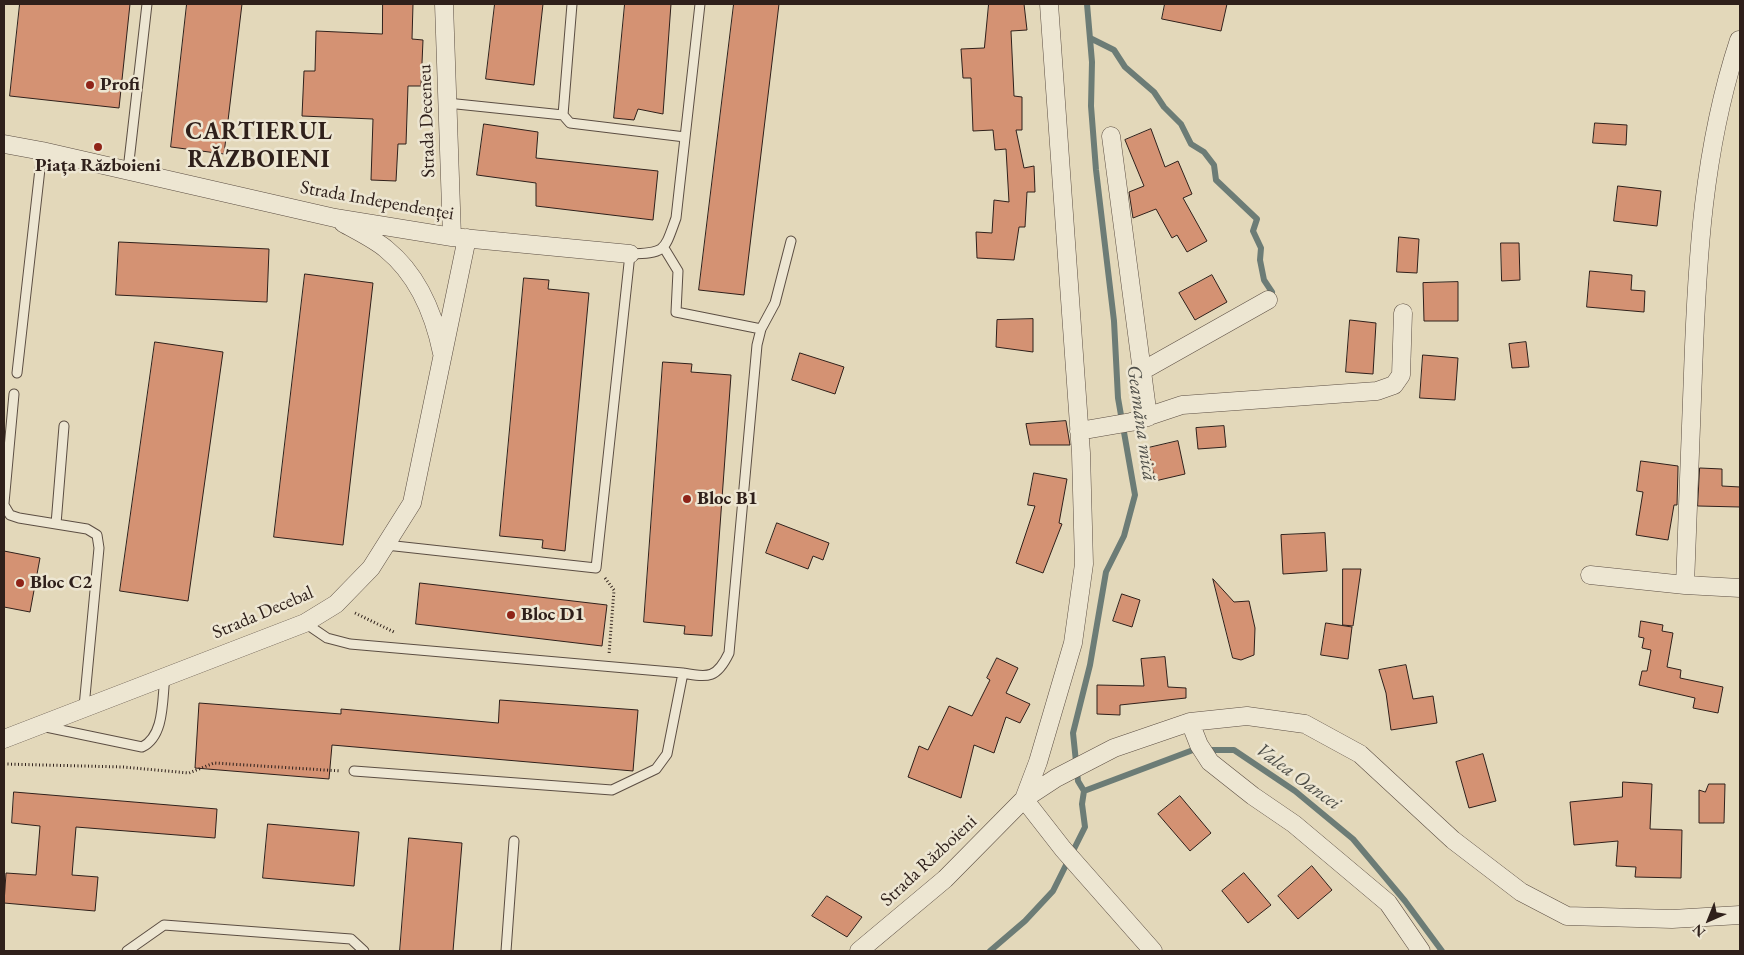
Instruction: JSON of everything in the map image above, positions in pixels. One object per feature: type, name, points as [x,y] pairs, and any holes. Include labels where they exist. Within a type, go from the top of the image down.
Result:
[{"type":"street","name":"Strada Deceneu","points":[[444,4],[447,103],[460,238]]},
{"type":"street","points":[[1024,799],[1038,762],[1073,643],[1084,564],[1079,431],[1049,4]]},
{"type":"street","points":[[1685,585],[1697,259],[1707,176],[1723,88],[1739,40]]},
{"type":"street","points":[[1111,136],[1142,371],[1140,419]]},
{"type":"street","name":"Strada Independenței","points":[[4,144],[128,170],[335,218],[460,238],[630,254]]},
{"type":"street","points":[[335,218],[386,249],[406,269],[423,293],[437,330],[444,361]]},
{"type":"street","name":"Strada Decebal","points":[[4,739],[305,623],[336,604],[371,568],[412,503],[444,361],[460,238]]},
{"type":"street","points":[[1142,371],[1268,300]]},
{"type":"street","points":[[1079,431],[1140,419],[1182,406],[1377,391],[1394,386],[1401,375],[1403,313]]},
{"type":"street","points":[[1590,575],[1685,585],[1740,588]]},
{"type":"street","points":[[1024,799],[1056,778],[1114,748],[1190,722],[1247,716],[1305,724],[1360,754],[1453,840],[1521,892],[1567,916],[1672,919],[1740,915]]},
{"type":"street","points":[[1190,722],[1199,744],[1210,762],[1253,796],[1294,824],[1388,903],[1421,951]]},
{"type":"street","points":[[1024,799],[1064,849],[1152,951]]},
{"type":"street","name":"Strada Războieni","points":[[859,951],[945,879],[1024,799]]},
{"type":"lane","points":[[128,170],[147,4]]},
{"type":"lane","points":[[563,115],[572,4]]},
{"type":"lane","points":[[386,545],[596,568],[630,254],[655,254],[664,248],[676,218],[700,4]]},
{"type":"lane","points":[[447,103],[563,115],[570,123],[685,137]]},
{"type":"lane","points":[[16,373],[42,151]]},
{"type":"lane","points":[[305,623],[327,638],[350,644],[704,676],[714,674],[722,667],[729,653],[757,345],[761,329],[775,303],[792,240]]},
{"type":"lane","points":[[664,248],[678,271],[676,312],[761,329]]},
{"type":"lane","points":[[14,394],[4,504],[10,514],[87,529],[97,535],[99,548],[84,707]]},
{"type":"lane","points":[[56,524],[64,426]]},
{"type":"lane","points":[[354,771],[612,790],[656,769],[667,754],[683,673]]},
{"type":"lane","points":[[38,725],[142,746],[150,743],[156,735],[165,676]]},
{"type":"lane","points":[[506,951],[514,841]]},
{"type":"lane","points":[[127,951],[164,925],[351,940],[364,951]]},
{"type":"path","points":[[596,568],[614,590],[609,654],[600,653]]},
{"type":"path","points":[[336,604],[395,632]]},
{"type":"path","points":[[4,764],[123,767],[189,773],[214,763],[354,771]]},
{"type":"building","points":[[20,4],[130,4],[119,108],[10,96]]},
{"type":"building","points":[[187,4],[242,4],[224,154],[171,147]]},
{"type":"building","points":[[383,4],[413,4],[412,39],[423,40],[421,86],[408,86],[406,144],[398,144],[396,181],[371,180],[373,119],[302,116],[304,71],[315,71],[316,31],[382,34]]},
{"type":"building","points":[[495,4],[543,4],[534,85],[486,79]]},
{"type":"building","points":[[625,4],[671,4],[663,114],[638,109],[634,120],[614,118]]},
{"type":"building","points":[[734,4],[779,4],[744,295],[699,290]]},
{"type":"building","points":[[989,4],[1024,4],[1027,30],[1011,31],[1014,96],[1022,97],[1022,130],[1016,130],[1024,168],[1034,166],[1035,192],[1027,192],[1025,227],[1019,227],[1014,260],[977,258],[976,232],[992,233],[994,200],[1009,202],[1006,149],[995,150],[993,130],[973,131],[971,78],[963,78],[961,49],[984,48]]},
{"type":"building","points":[[1165,4],[1227,4],[1221,31],[1162,19]]},
{"type":"building","points":[[1595,123],[1627,125],[1626,145],[1593,143]]},
{"type":"building","points":[[484,124],[538,132],[536,158],[658,171],[653,220],[536,206],[536,183],[477,175]]},
{"type":"building","points":[[1151,129],[1165,167],[1178,161],[1192,194],[1183,198],[1207,241],[1187,252],[1177,235],[1172,238],[1156,209],[1133,218],[1129,192],[1144,186],[1125,140]]},
{"type":"building","points":[[1618,186],[1661,191],[1657,226],[1614,221]]},
{"type":"building","points":[[1399,237],[1419,239],[1417,273],[1397,272]]},
{"type":"building","points":[[119,242],[269,249],[267,302],[116,295]]},
{"type":"building","points":[[1501,243],[1519,243],[1520,280],[1502,281]]},
{"type":"building","points":[[1590,271],[1632,275],[1631,290],[1645,291],[1644,312],[1587,307]]},
{"type":"building","points":[[305,274],[373,283],[343,545],[274,537]]},
{"type":"building","points":[[1212,275],[1227,302],[1195,320],[1179,293]]},
{"type":"building","points":[[524,278],[549,280],[548,289],[589,293],[565,551],[542,548],[543,540],[500,536]]},
{"type":"building","points":[[1458,282],[1458,321],[1424,321],[1423,283]]},
{"type":"building","points":[[1033,319],[1033,352],[996,347],[997,320]]},
{"type":"building","points":[[1350,320],[1376,323],[1373,374],[1346,372]]},
{"type":"building","points":[[155,342],[223,352],[188,601],[120,591]]},
{"type":"building","points":[[1526,342],[1529,367],[1512,368],[1509,344]]},
{"type":"building","points":[[800,353],[844,367],[835,394],[792,380]]},
{"type":"building","points":[[1423,355],[1458,358],[1455,400],[1420,398]]},
{"type":"building","name":"Bloc B1","points":[[663,362],[692,364],[691,372],[731,375],[712,636],[684,634],[685,626],[644,622]]},
{"type":"building","points":[[1066,421],[1070,445],[1030,445],[1026,424]]},
{"type":"building","points":[[1224,426],[1226,447],[1198,449],[1196,428]]},
{"type":"building","points":[[1178,441],[1185,474],[1155,481],[1148,448]]},
{"type":"building","points":[[1641,461],[1678,466],[1677,505],[1674,505],[1668,540],[1636,535],[1643,492],[1637,491]]},
{"type":"building","points":[[1700,468],[1722,469],[1722,486],[1740,487],[1740,507],[1698,506]]},
{"type":"building","points":[[1034,473],[1067,479],[1059,523],[1062,524],[1043,573],[1016,563],[1035,506],[1028,505]]},
{"type":"building","points":[[777,523],[829,543],[823,560],[813,556],[808,569],[766,553]]},
{"type":"building","points":[[1325,533],[1327,571],[1283,574],[1281,535]]},
{"type":"building","name":"Bloc C2","points":[[4,551],[40,558],[30,612],[4,607]]},
{"type":"building","points":[[1343,569],[1361,569],[1353,626],[1343,625]]},
{"type":"building","points":[[1213,579],[1234,602],[1249,601],[1255,628],[1254,655],[1241,660],[1233,658]]},
{"type":"building","name":"Bloc D1","points":[[420,583],[607,605],[602,646],[416,624]]},
{"type":"building","points":[[1122,594],[1140,600],[1132,627],[1113,621]]},
{"type":"building","points":[[1641,621],[1663,625],[1662,631],[1673,633],[1667,667],[1681,670],[1680,678],[1723,687],[1718,713],[1693,708],[1695,698],[1639,685],[1642,671],[1647,671],[1651,650],[1642,648],[1644,638],[1639,637]]},
{"type":"building","points":[[1326,623],[1352,627],[1348,659],[1321,655]]},
{"type":"building","points":[[1165,657],[1168,687],[1186,688],[1186,698],[1120,705],[1120,715],[1097,714],[1097,685],[1144,686],[1141,659]]},
{"type":"building","points":[[997,658],[1018,668],[1006,693],[1030,704],[1020,723],[1006,717],[994,753],[974,745],[961,798],[908,777],[919,746],[928,750],[949,706],[972,716],[990,680],[987,678]]},
{"type":"building","points":[[1406,665],[1413,699],[1433,696],[1437,723],[1391,730],[1386,693],[1379,670]]},
{"type":"building","points":[[500,700],[638,710],[633,771],[332,745],[329,779],[195,768],[199,703],[341,714],[341,709],[498,723]]},
{"type":"building","points":[[1483,754],[1496,801],[1469,808],[1456,762]]},
{"type":"building","points":[[1623,782],[1652,784],[1650,829],[1682,830],[1681,878],[1635,877],[1636,867],[1616,866],[1618,841],[1574,845],[1570,802],[1622,797]]},
{"type":"building","points":[[1709,784],[1725,784],[1724,823],[1699,823],[1699,790],[1705,792]]},
{"type":"building","points":[[14,792],[217,809],[215,838],[76,827],[72,875],[98,877],[95,911],[4,903],[6,873],[36,875],[40,826],[12,823]]},
{"type":"building","points":[[1180,796],[1211,833],[1190,851],[1158,814]]},
{"type":"building","points":[[268,824],[359,832],[354,886],[263,878]]},
{"type":"building","points":[[409,838],[462,843],[453,951],[400,951]]},
{"type":"building","points":[[1312,866],[1332,890],[1298,919],[1278,896]]},
{"type":"building","points":[[1244,873],[1271,905],[1248,923],[1222,891]]},
{"type":"building","points":[[827,896],[862,917],[847,937],[812,916]]},
{"type":"waterway","name":"Geamăna mică","points":[[990,951],[1025,921],[1053,891],[1085,827],[1082,804],[1084,791],[1078,781],[1073,733],[1090,665],[1106,572],[1124,536],[1135,495],[1118,398],[1114,321],[1096,170],[1091,106],[1092,62],[1087,4]]},
{"type":"waterway","points":[[1090,38],[1114,50],[1125,67],[1154,92],[1164,107],[1181,124],[1191,144],[1204,152],[1214,165],[1216,180],[1257,219],[1253,231],[1261,248],[1260,260],[1264,280],[1272,292]]},
{"type":"waterway","name":"Valea Oancei","points":[[1084,791],[1193,750],[1234,750],[1295,791],[1353,839],[1405,901],[1442,951]]},
{"type":"place","name":"Profi","points":[[90,85]]},
{"type":"place","name":"Piața Războieni","points":[[98,147]]},
{"type":"place","name":"Bloc B1","points":[[687,499]]},
{"type":"place","name":"Bloc C2","points":[[20,583]]},
{"type":"place","name":"Bloc D1","points":[[511,615]]},
{"type":"district","name":"CARTIERUL RĂZBOIENI","points":[[259,146]]}]
